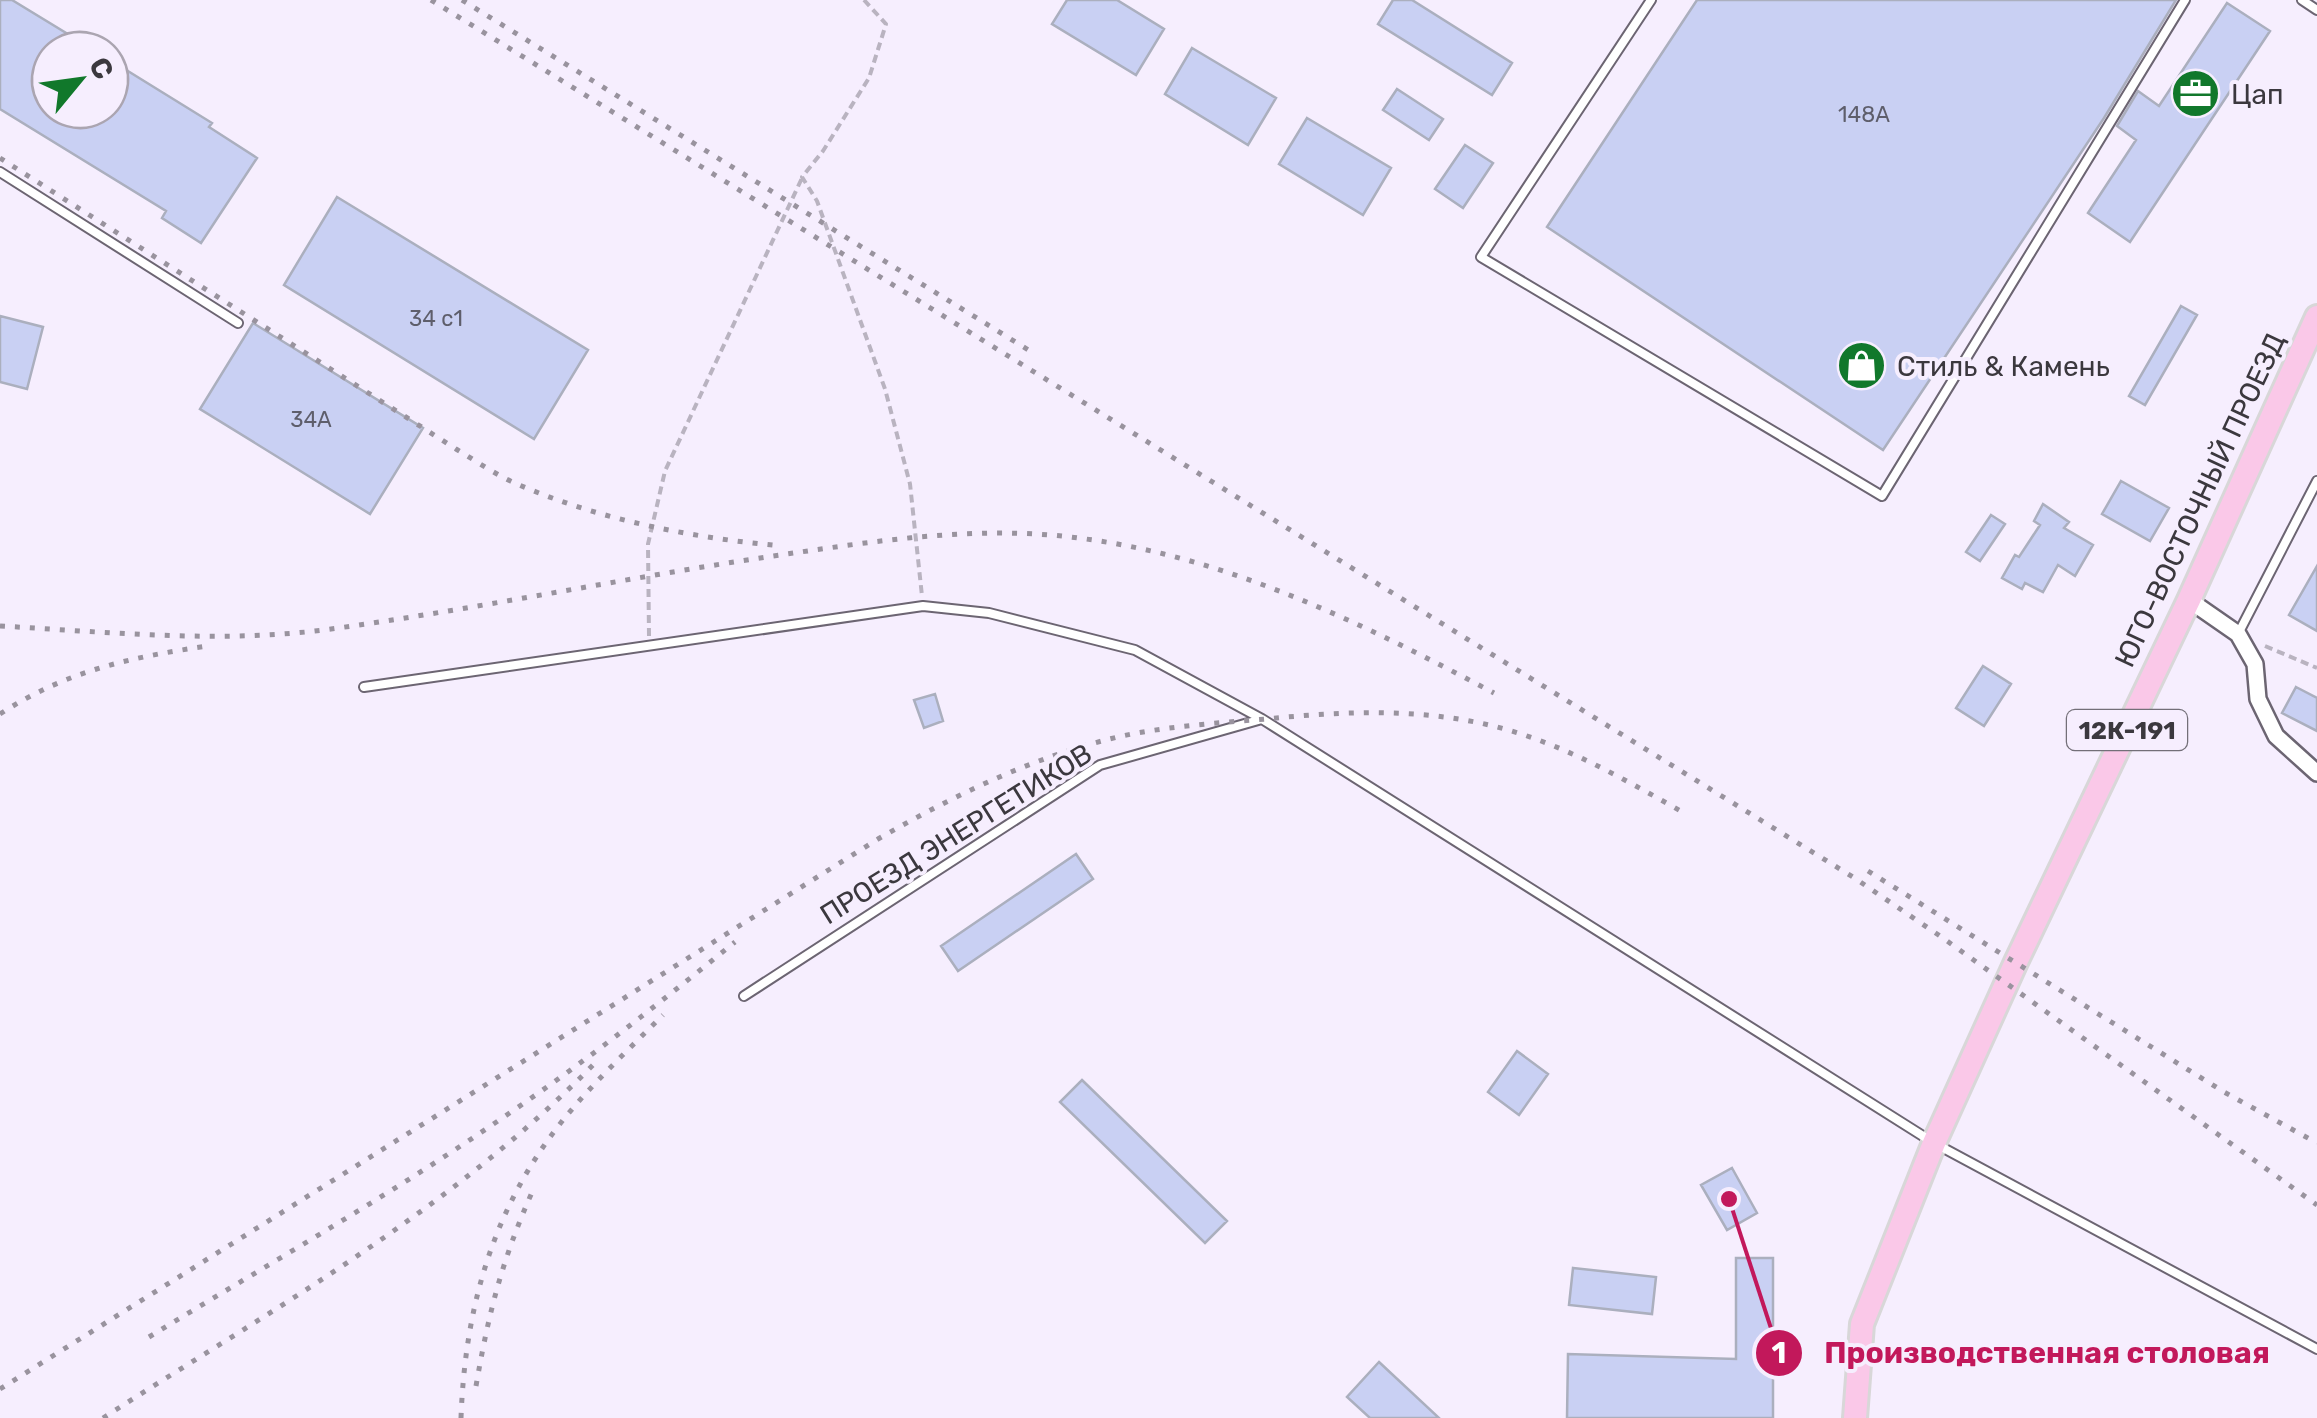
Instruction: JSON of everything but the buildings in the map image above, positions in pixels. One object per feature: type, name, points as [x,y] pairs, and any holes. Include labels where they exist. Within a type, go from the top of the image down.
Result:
[{"type":"main road","name":"ЮГО-ВОСТОЧНЫЙ ПРОЕЗД","points":[[1934,1143],[2016,962],[2190,600],[2317,317]]},
{"type":"main road","name":"12К-191","points":[[1855,1418],[1862,1324],[1934,1143]]},
{"type":"street","points":[[2190,600],[2238,634],[2254,664],[2258,699],[2276,736],[2317,773]]},
{"type":"lane","points":[[1652,0],[1480,257],[1882,496],[2185,0]]},
{"type":"lane","points":[[2302,0],[2317,10]]},
{"type":"lane","points":[[0,172],[238,324]]},
{"type":"lane","points":[[2238,634],[2317,481]]},
{"type":"lane","points":[[364,686],[922,606],[989,613],[1136,650],[1262,719],[1934,1143],[2317,1349]]},
{"type":"lane","name":"ПРОЕЗД ЭНЕРГЕТИКОВ","points":[[744,996],[1100,766],[1262,719]]},
{"type":"path","points":[[649,646],[648,544],[665,471],[802,177],[823,152],[869,78],[886,24],[864,0]]},
{"type":"path","points":[[802,177],[817,201],[885,389],[910,484],[922,606]]},
{"type":"path","points":[[2238,634],[2317,668]]},
{"type":"railway","points":[[431,0],[1853,877],[2317,1205]]},
{"type":"railway","points":[[462,0],[1035,354]]},
{"type":"railway","points":[[0,158],[509,480],[581,508],[647,526],[782,546]]},
{"type":"railway","points":[[0,626],[166,635],[290,633],[388,621],[859,544],[932,536],[1042,534],[1133,547],[1240,577],[1344,618],[1494,693]]},
{"type":"railway","points":[[0,714],[75,676],[152,655],[208,646]]},
{"type":"railway","points":[[0,1389],[878,839],[966,792],[1058,754],[1122,736],[1194,725],[1326,714],[1417,714],[1478,723],[1531,737],[1599,767],[1686,814]]},
{"type":"railway","points":[[1868,871],[2224,1092],[2317,1143]]},
{"type":"railway","points":[[149,1337],[467,1142],[597,1050],[735,942]]},
{"type":"railway","points":[[461,1418],[477,1298],[487,1260],[518,1188],[563,1120],[663,1015]]},
{"type":"railway","points":[[103,1418],[295,1297],[420,1212],[538,1117],[593,1065]]},
{"type":"railway","points":[[476,1386],[498,1286],[533,1190]]},
{"type":"place","name":"Цап","points":[[2196,94]]},
{"type":"place","name":"Стиль & Камень","points":[[1862,366]]},
{"type":"place","name":"Производственная столовая","points":[[1729,1199]]}]
